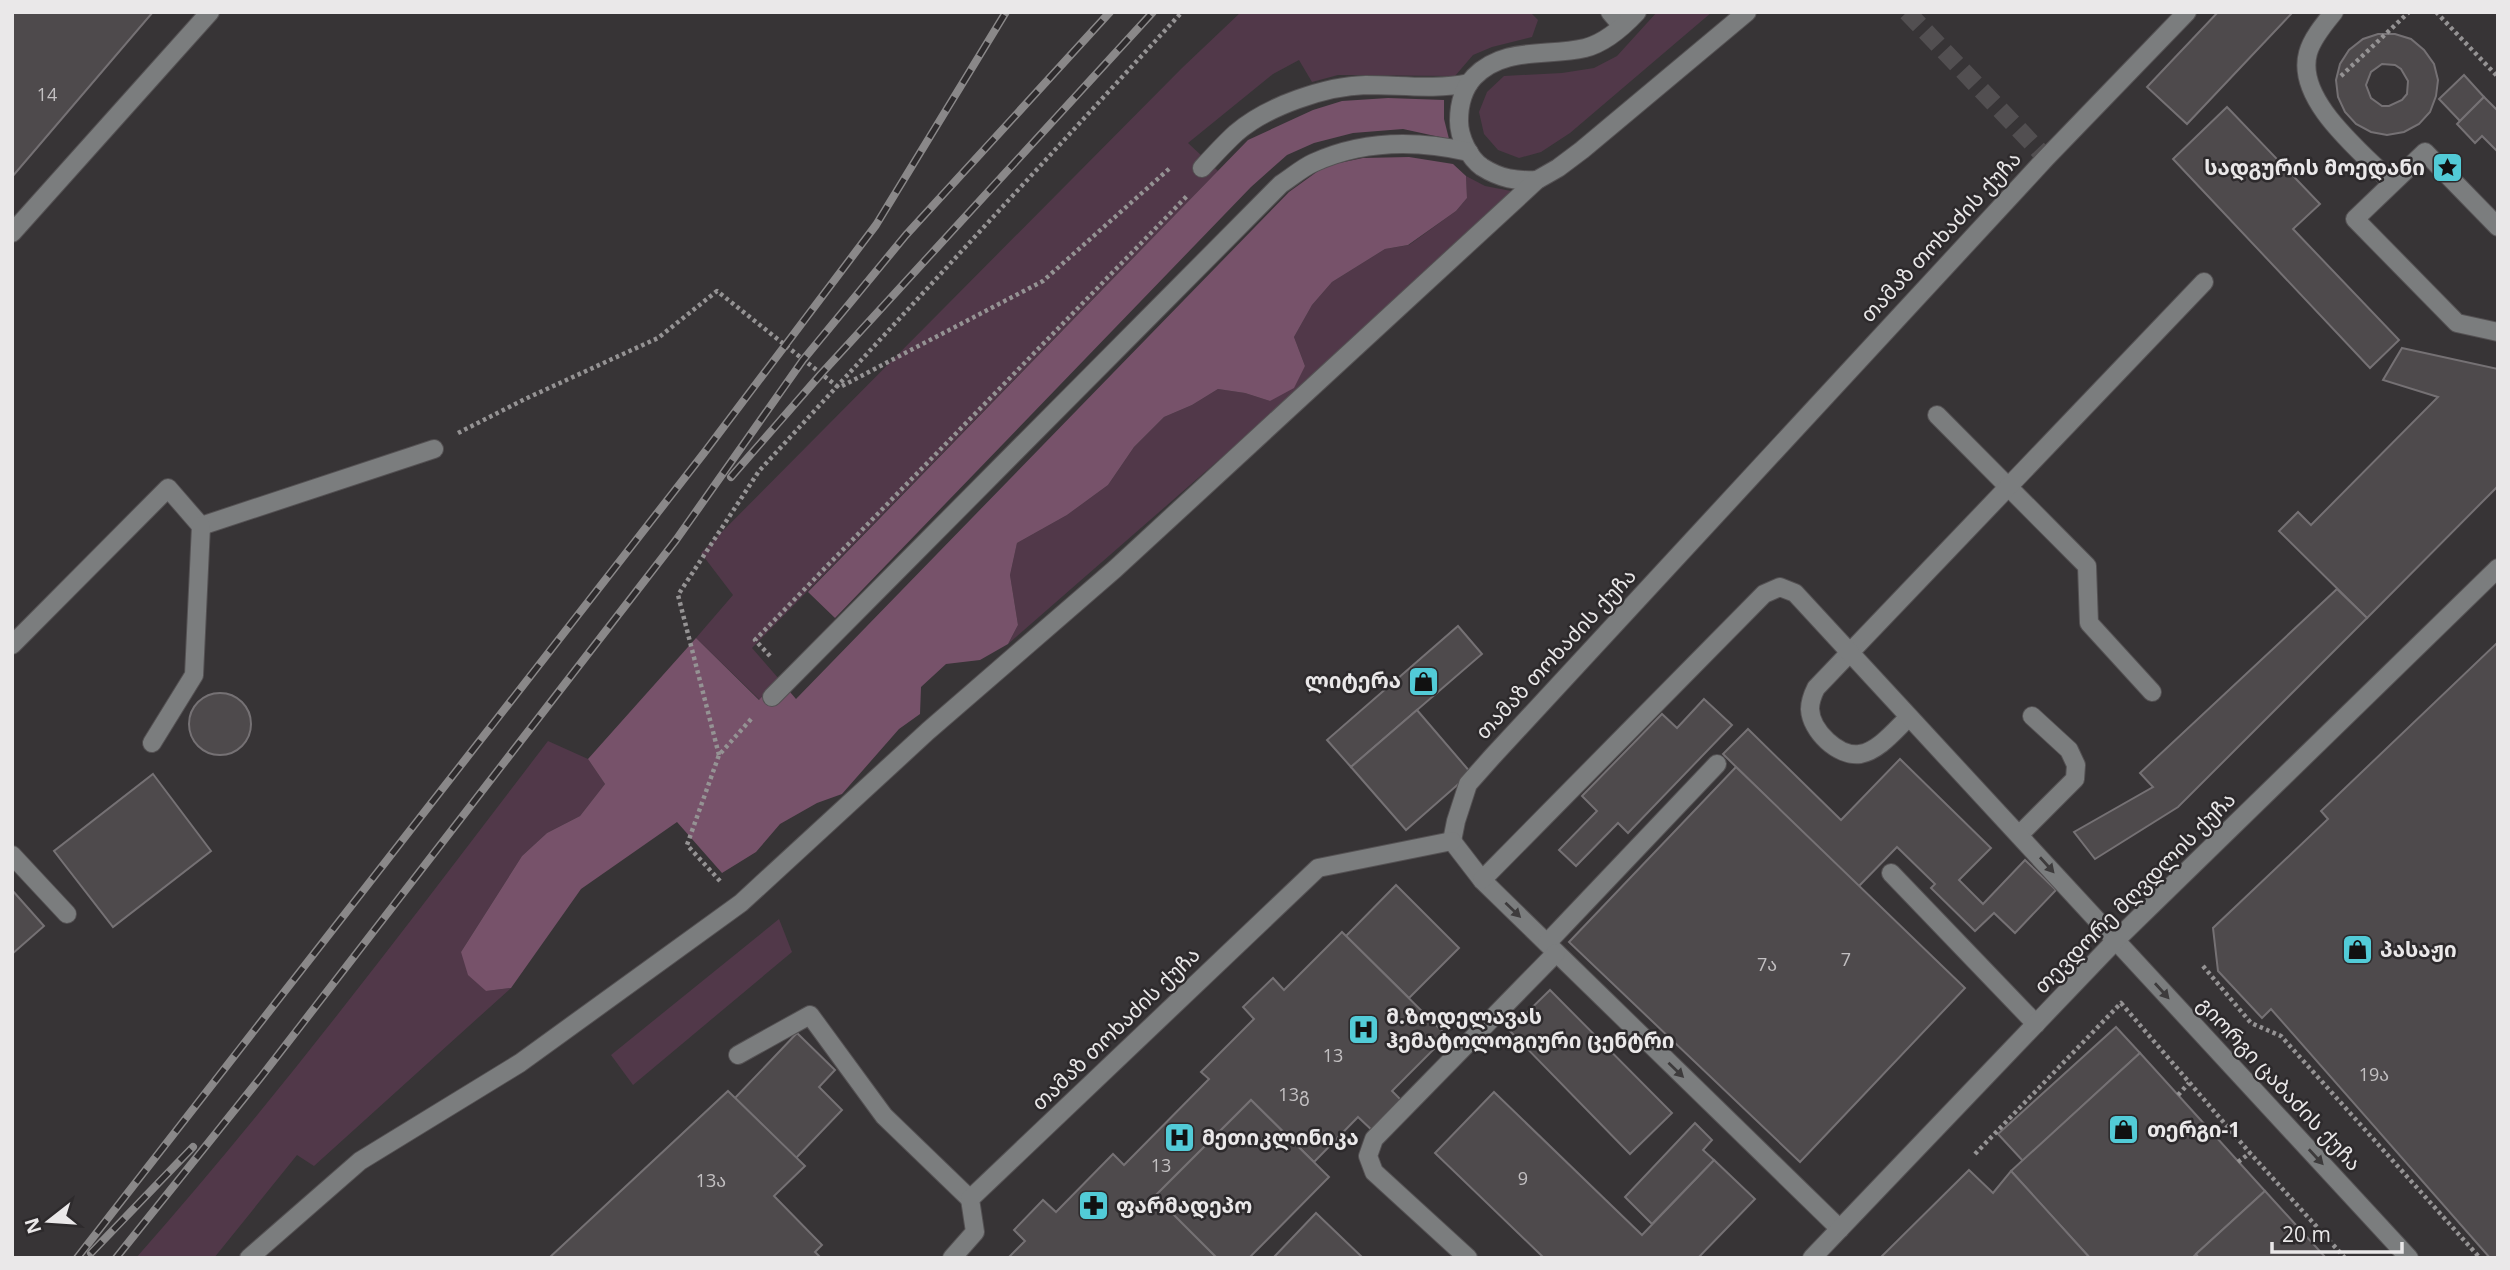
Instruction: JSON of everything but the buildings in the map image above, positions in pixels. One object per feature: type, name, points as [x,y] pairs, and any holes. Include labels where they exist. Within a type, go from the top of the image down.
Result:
[{"type":"street","points":[[12,233],[210,12]]},
{"type":"street","points":[[1538,180],[1516,181],[1495,175],[1477,163],[1464,145],[1458,124],[1460,102],[1469,83],[1484,67],[1503,57],[1586,48],[1606,38],[1616,19],[1637,12]]},
{"type":"street","points":[[249,1258],[360,1161],[520,1063],[741,903],[928,731],[1115,569],[1538,180],[1581,150],[1747,12]]},
{"type":"street","name":"თამაზ თოხაძის ქუჩა","points":[[970,1199],[1318,868],[1452,841],[1468,784],[2046,158],[2187,12]]},
{"type":"street","points":[[2334,12],[2308,53],[2308,82],[2316,102],[2328,117],[2392,183]]},
{"type":"street","points":[[1202,168],[1237,132],[1255,119],[1314,94],[1335,88],[1364,85],[1446,88],[1469,83]]},
{"type":"street","points":[[772,697],[1281,184],[1310,164],[1341,152],[1399,142],[1438,145],[1469,152]]},
{"type":"street","points":[[2498,227],[2425,152],[2356,219],[2457,323],[2498,332]]},
{"type":"street","points":[[1909,717],[1873,749],[1860,754],[1844,752],[1827,741],[1814,722],[1810,711],[1811,700],[1816,688],[2204,282]]},
{"type":"street","points":[[1937,415],[2087,566],[2089,623],[2152,692]]},
{"type":"street","points":[[201,526],[433,449]]},
{"type":"street","points":[[12,645],[168,488],[201,526],[194,675],[152,743]]},
{"type":"street","name":"თევდორე მღვდლის ქუჩა","points":[[1812,1258],[2116,940],[2498,568]]},
{"type":"street","name":"გიორგი ცაბაძის ქუჩა","points":[[1482,880],[1765,594],[1780,587],[1795,593],[2409,1258]]},
{"type":"street","points":[[2019,835],[2075,779],[2076,765],[2069,750],[2032,716]]},
{"type":"street","points":[[1468,1258],[1374,1172],[1367,1156],[1374,1139],[1717,764]]},
{"type":"street","points":[[1452,841],[1482,880],[1840,1229]]},
{"type":"street","points":[[12,855],[67,914]]},
{"type":"street","points":[[1891,873],[2036,1024]]},
{"type":"street","points":[[738,1055],[810,1016],[884,1116],[970,1199],[975,1232],[952,1258]]},
{"type":"path","points":[[719,755],[678,595],[759,471],[1182,12]]},
{"type":"path","points":[[2335,81],[2409,12]]},
{"type":"path","points":[[2435,12],[2498,77]]},
{"type":"path","points":[[755,640],[1207,174],[1187,153],[1043,281],[860,378],[838,387]]},
{"type":"path","points":[[433,449],[467,427],[658,338],[717,291],[838,387]]},
{"type":"path","points":[[741,903],[687,845],[719,755],[772,697]]},
{"type":"path","points":[[2203,966],[2251,1023],[2281,1036],[2480,1258]]},
{"type":"path","points":[[1975,1154],[2121,1003],[2345,1258]]},
{"type":"path","points":[[2178,1096],[2189,1083]]},
{"type":"path","points":[[2238,1162],[2250,1153]]},
{"type":"shaded area","points":[[1241,12],[1530,12],[1538,20],[1532,37],[1492,47],[1473,55],[1455,76],[1338,75],[1312,82],[1299,60],[1273,74],[1188,143],[1218,171],[752,648],[779,679],[760,700],[696,638],[733,595],[701,553],[1182,68]]},
{"type":"shaded area","points":[[1657,12],[1712,12],[1570,133],[1541,152],[1519,158],[1498,150],[1484,134],[1479,112],[1487,92],[1504,76],[1562,73],[1594,68],[1617,56]]},
{"type":"shaded area","points":[[1388,98],[1444,100],[1444,119],[1449,139],[1403,129],[1353,133],[1314,143],[1287,155],[1251,187],[835,618],[808,592],[1248,140],[1313,110],[1342,101]]},
{"type":"shaded area","points":[[1409,157],[1453,164],[1466,176],[1467,198],[1456,211],[1408,245],[1385,249],[1332,282],[1312,305],[1294,337],[1305,366],[1294,388],[1270,401],[1245,393],[1218,389],[1192,405],[1164,417],[1134,447],[1108,485],[1067,515],[1017,543],[1010,575],[1018,625],[1008,644],[980,660],[946,664],[921,687],[920,714],[899,729],[842,794],[817,803],[780,824],[756,852],[722,873],[677,822],[581,889],[511,988],[486,991],[468,975],[461,952],[522,856],[547,833],[580,816],[605,784],[588,759],[696,638],[759,700],[779,679],[796,699],[1289,192],[1325,166],[1363,158]]},
{"type":"shaded area","points":[[1466,176],[1485,186],[1511,191],[1268,417],[1008,644],[1018,625],[1010,575],[1017,543],[1067,515],[1108,485],[1134,447],[1164,417],[1192,405],[1218,389],[1245,393],[1270,401],[1305,366],[1294,337],[1312,305],[1332,282],[1385,249],[1409,245],[1456,211],[1467,198]]},
{"type":"shaded area","points":[[548,741],[588,759],[605,784],[580,816],[547,833],[522,856],[461,952],[486,991],[511,988],[314,1166],[297,1155],[214,1258],[136,1258],[295,1068]]},
{"type":"shaded area","points":[[779,919],[792,952],[633,1085],[611,1055]]},
{"type":"tunnel","points":[[1907,12],[2046,158]]},
{"type":"railway","points":[[77,1258],[704,453],[876,225],[1006,12]]},
{"type":"railway","points":[[116,1258],[261,1077],[676,540],[803,360],[906,235],[1110,12]]},
{"type":"railway","points":[[731,477],[821,374],[1153,12]]},
{"type":"railway","points":[[91,1253],[193,1147]]},
{"type":"place","name":"სადგურის მოედანი","points":[[2448,168]]},
{"type":"place","name":"ლიტერა","points":[[1424,681]]},
{"type":"place","name":"პასაჟი","points":[[2357,950]]},
{"type":"place","name":"მ.ზოდელავას ჰემატოლოგიური ცენტრი","points":[[1363,1029]]},
{"type":"place","name":"თერგი-1","points":[[2124,1130]]},
{"type":"place","name":"მეთიკლინიკა","points":[[1179,1138]]},
{"type":"place","name":"ფარმადეპო","points":[[1093,1206]]}]
